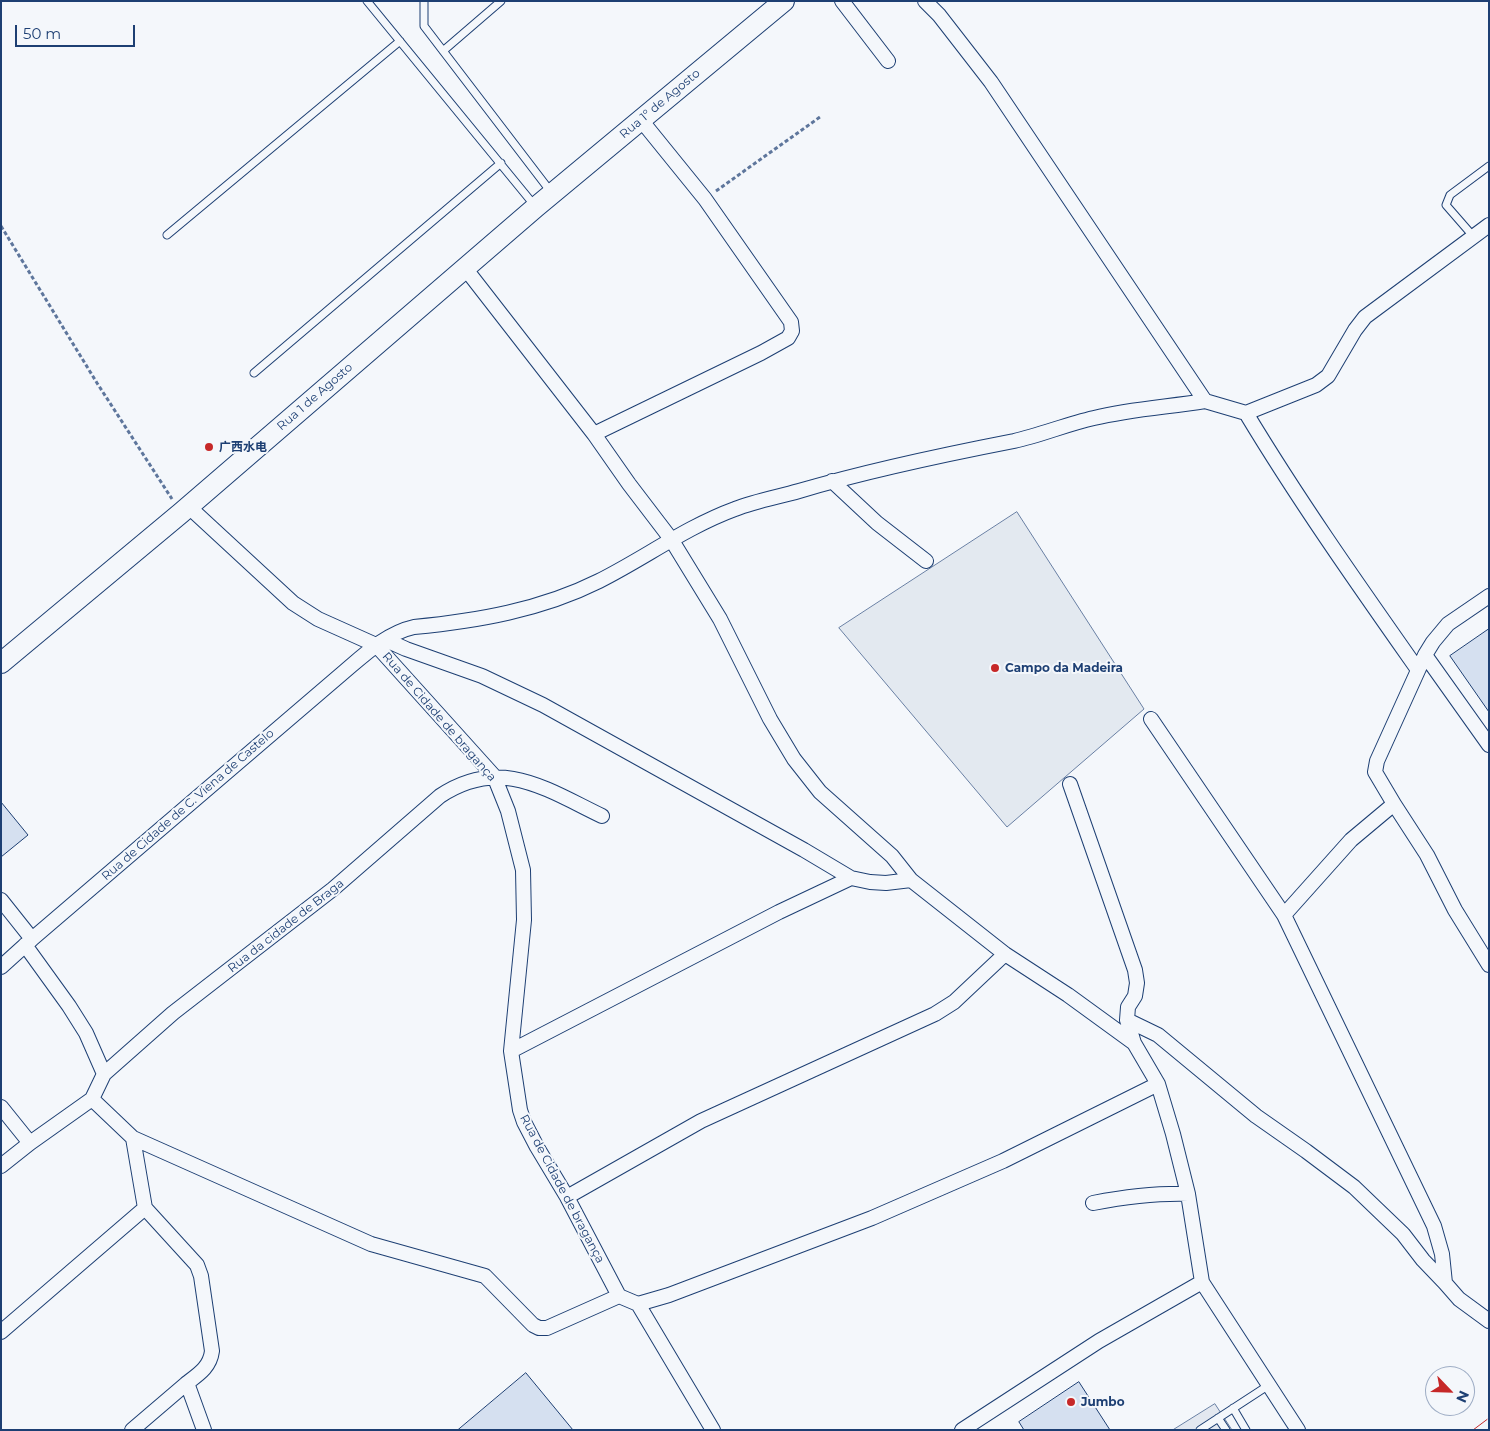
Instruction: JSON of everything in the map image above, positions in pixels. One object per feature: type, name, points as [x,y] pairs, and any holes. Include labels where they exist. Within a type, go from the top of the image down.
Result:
[{"type":"main road","name":"Rua 1º de Agosto","points":[[536,207],[784,1]]},
{"type":"main road","name":"Rua 1 de Agosto","points":[[1,663],[185,509],[536,207]]},
{"type":"street","points":[[842,1],[888,61]]},
{"type":"street","points":[[925,1],[939,15],[991,82],[1205,401],[1246,413],[1316,386],[1328,376],[1354,330],[1365,317],[1489,225]]},
{"type":"street","points":[[594,434],[761,353],[788,338],[792,330],[791,322],[705,199],[641,120]]},
{"type":"street","points":[[465,268],[594,434],[671,539],[720,619],[770,719],[794,759],[820,792],[892,856],[911,880],[1005,954],[1068,995],[1134,1043]]},
{"type":"street","name":"Rua de Cidade de C. Viena de Castelo","points":[[1,967],[381,642],[408,628],[510,614],[560,598],[599,581],[671,539],[737,508],[832,481],[1017,440],[1094,418],[1135,409],[1168,407],[1205,401]]},
{"type":"street","points":[[1246,413],[1342,560],[1418,670]]},
{"type":"street","points":[[832,481],[877,523],[926,561]]},
{"type":"street","name":"Rua de Cidade de bragança","points":[[185,509],[293,603],[318,619],[381,642],[494,776],[508,811],[522,870],[524,920],[512,1051],[516,1089],[524,1122],[567,1197],[618,1296]]},
{"type":"street","points":[[1489,596],[1448,624],[1433,642],[1418,670],[1376,766],[1376,772],[1394,804],[1427,855],[1455,910],[1489,965]]},
{"type":"street","points":[[381,642],[482,676],[543,705],[804,850],[850,878],[886,883],[911,880]]},
{"type":"street","points":[[1425,656],[1489,745]]},
{"type":"street","points":[[1152,719],[1284,915],[1434,1226],[1442,1254],[1445,1283]]},
{"type":"street","name":"Rua da cidade de Braga","points":[[1,1166],[30,1142],[92,1099],[104,1074],[173,1013],[333,890],[451,788],[494,776],[515,778],[537,785],[602,816]]},
{"type":"street","points":[[1070,784],[1135,970],[1137,982],[1135,996],[1128,1007],[1126,1020],[1134,1043],[1158,1084],[1173,1134],[1188,1194],[1202,1282],[1298,1430]]},
{"type":"street","points":[[1284,915],[1351,840],[1394,804]]},
{"type":"street","points":[[512,1051],[778,912],[850,878]]},
{"type":"street","points":[[1,900],[86,1033],[104,1074]]},
{"type":"street","points":[[567,1197],[702,1121],[934,1014],[954,1002],[1005,954]]},
{"type":"street","points":[[1126,1020],[1158,1035],[1256,1116],[1306,1150],[1354,1187],[1403,1234],[1423,1260],[1459,1299],[1485,1313]]},
{"type":"street","points":[[638,1304],[669,1295],[872,1218],[1002,1162],[1158,1084]]},
{"type":"street","points":[[92,1099],[133,1138],[370,1244],[485,1276],[523,1316],[539,1328],[547,1328],[618,1296],[638,1304],[713,1430]]},
{"type":"street","points":[[1,1107],[30,1142]]},
{"type":"street","points":[[132,1430],[206,1367],[211,1360],[212,1351],[201,1276],[196,1265],[145,1208],[133,1138]]},
{"type":"street","points":[[1093,1203],[1125,1197],[1188,1194]]},
{"type":"street","points":[[1,1332],[145,1208]]},
{"type":"street","points":[[962,1430],[1099,1341],[1202,1282]]},
{"type":"street","points":[[187,1383],[204,1430]]},
{"type":"lane","points":[[368,1],[536,207]]},
{"type":"lane","points":[[424,1],[424,26],[553,194]]},
{"type":"lane","points":[[444,51],[501,1]]},
{"type":"lane","points":[[167,235],[400,41]]},
{"type":"lane","points":[[254,373],[501,163]]},
{"type":"lane","points":[[1473,236],[1446,205],[1446,201],[1450,195],[1489,166]]},
{"type":"lane","points":[[1200,1430],[1269,1385]]},
{"type":"lane","points":[[1233,1408],[1246,1430]]},
{"type":"lane","points":[[1218,1418],[1226,1430]]},
{"type":"path","points":[[705,199],[820,117]]},
{"type":"path","points":[[1,226],[97,383],[185,509]]},
{"type":"shaded area","name":"Campo da Madeira","points":[[1017,512],[1144,709],[1007,827],[839,628]]},
{"type":"shaded area","points":[[1215,1404],[1232,1430],[1173,1430]]},
{"type":"building","points":[[1489,629],[1489,712],[1450,656]]},
{"type":"building","points":[[1,802],[28,835],[1,857]]},
{"type":"building","points":[[526,1373],[573,1430],[458,1430]]},
{"type":"building","name":"Jumbo","points":[[1079,1382],[1110,1430],[1024,1430],[1019,1422]]},
{"type":"power","points":[[1473,1430],[1489,1418]]},
{"type":"place","name":"广西水电","points":[[209,447]]},
{"type":"place","name":"Campo da Madeira","points":[[995,668]]},
{"type":"place","name":"Jumbo","points":[[1071,1402]]}]
